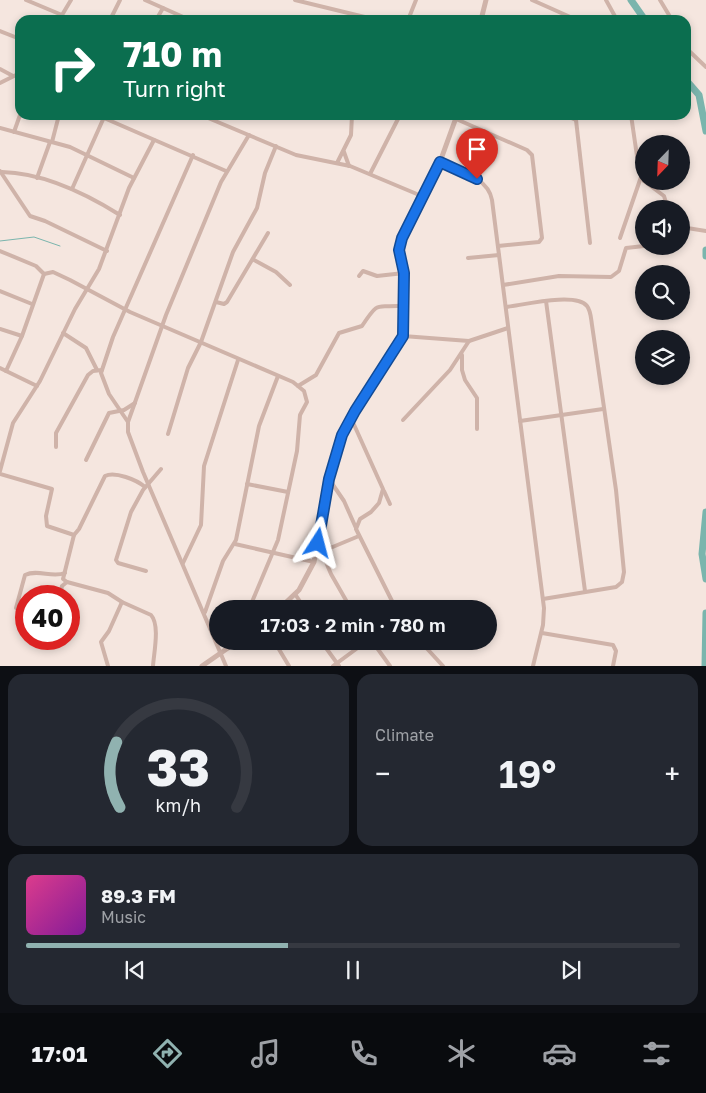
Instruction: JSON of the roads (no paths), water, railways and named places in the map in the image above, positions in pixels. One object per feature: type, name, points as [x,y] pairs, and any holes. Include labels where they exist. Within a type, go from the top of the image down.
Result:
[{"type":"street","points":[[26,0],[62,14],[71,0]]},
{"type":"street","points":[[112,15],[120,0]]},
{"type":"street","points":[[145,0],[179,15]]},
{"type":"street","points":[[295,0],[356,15]]},
{"type":"street","points":[[410,15],[416,0]]},
{"type":"street","points":[[482,15],[486,0]]},
{"type":"street","points":[[532,0],[566,15]]},
{"type":"street","points":[[606,0],[614,15]]},
{"type":"street","points":[[660,0],[669,15]]},
{"type":"street","points":[[159,15],[163,8]]},
{"type":"street","points":[[0,31],[15,37]]},
{"type":"street","points":[[691,53],[706,67]]},
{"type":"street","points":[[0,69],[13,76]]},
{"type":"street","points":[[0,84],[13,76]]},
{"type":"street","points":[[14,132],[18,120]]},
{"type":"street","points":[[37,178],[58,120]]},
{"type":"street","points":[[72,189],[104,120]]},
{"type":"street","points":[[111,120],[226,171]]},
{"type":"street","points":[[213,120],[302,157],[350,166],[424,197]]},
{"type":"street","points":[[336,163],[351,135],[352,120]]},
{"type":"street","points":[[370,174],[397,120]]},
{"type":"street","points":[[289,600],[306,580],[314,562],[329,479],[339,445],[351,418],[403,336],[405,305],[404,273],[400,246],[440,162],[455,120]]},
{"type":"street","points":[[464,120],[527,150],[532,155],[542,238],[539,242],[498,246]]},
{"type":"street","points":[[577,120],[590,243]]},
{"type":"street","points":[[632,120],[635,139]]},
{"type":"street","points":[[0,128],[70,147],[105,162],[134,178]]},
{"type":"street","points":[[226,666],[205,612],[147,485],[128,432],[128,422],[163,324],[226,171],[248,135]]},
{"type":"street","points":[[74,536],[47,526],[46,512],[52,489],[0,473],[2,455],[13,423],[37,386],[107,251],[134,178],[154,140]]},
{"type":"street","points":[[168,434],[188,368],[201,342],[234,252],[257,208],[265,173],[276,146]]},
{"type":"street","points":[[344,149],[344,156],[350,166]]},
{"type":"street","points":[[56,447],[56,433],[72,403],[88,375],[99,370],[193,155]]},
{"type":"street","points":[[440,162],[477,179],[488,188],[492,200],[543,599],[542,633],[533,666]]},
{"type":"street","points":[[1,171],[37,178],[72,189],[94,199],[120,216]]},
{"type":"street","points":[[1,171],[30,216],[45,221],[107,251]]},
{"type":"street","points":[[620,238],[636,190]]},
{"type":"street","points":[[656,190],[664,196],[665,200]]},
{"type":"street","points":[[690,228],[706,231]]},
{"type":"street","points":[[216,302],[224,304],[227,302],[254,260],[268,233]]},
{"type":"street","points":[[503,285],[559,276],[611,277],[619,271],[626,248],[635,247]]},
{"type":"street","points":[[0,251],[36,266],[44,274]]},
{"type":"street","points":[[468,258],[499,255]]},
{"type":"street","points":[[254,260],[276,272],[290,285]]},
{"type":"street","points":[[359,276],[363,271],[376,276],[404,273]]},
{"type":"street","points":[[44,274],[53,272],[125,310],[163,324],[238,360],[278,376],[298,386],[306,395],[307,402],[300,415],[297,451],[274,552],[266,564],[252,600]]},
{"type":"street","points":[[6,371],[22,336],[44,274]]},
{"type":"street","points":[[0,291],[32,304]]},
{"type":"street","points":[[506,307],[546,301],[574,300],[588,307],[616,490],[624,572],[622,582],[616,587],[543,599]]},
{"type":"street","points":[[546,301],[585,591]]},
{"type":"street","points":[[298,386],[316,375],[340,333],[362,326],[375,307],[405,305]]},
{"type":"street","points":[[403,336],[469,341],[508,328]]},
{"type":"street","points":[[0,329],[22,336]]},
{"type":"street","points":[[63,333],[86,348],[99,370],[106,388],[128,422]]},
{"type":"street","points":[[403,420],[450,370],[469,341]]},
{"type":"street","points":[[462,353],[464,380],[477,398],[477,428]]},
{"type":"street","points":[[183,563],[200,525],[204,466],[238,360]]},
{"type":"street","points":[[0,368],[37,386]]},
{"type":"street","points":[[205,612],[223,561],[235,544],[259,426],[278,376]]},
{"type":"street","points":[[86,460],[109,414],[135,403]]},
{"type":"street","points":[[520,421],[603,410]]},
{"type":"street","points":[[351,418],[390,504]]},
{"type":"street","points":[[146,571],[118,563],[116,560],[125,525],[147,485],[161,469]]},
{"type":"street","points":[[147,485],[107,475],[96,492],[74,536],[63,579],[67,582],[108,593],[153,618],[153,666]]},
{"type":"street","points":[[329,479],[344,501],[359,536],[367,546],[392,600]]},
{"type":"street","points":[[248,484],[288,492]]},
{"type":"street","points":[[356,528],[360,519],[371,512],[379,503],[383,489]]},
{"type":"street","points":[[323,551],[359,536]]},
{"type":"street","points":[[318,543],[323,551],[331,574],[346,600]]},
{"type":"street","points":[[235,544],[314,562]]},
{"type":"street","points":[[22,585],[25,575],[35,572],[56,575],[65,573]]},
{"type":"street","points":[[63,585],[67,582]]},
{"type":"street","points":[[295,594],[299,600]]},
{"type":"street","points":[[108,666],[101,642],[109,631],[122,602]]},
{"type":"street","points":[[542,633],[613,645],[616,651],[613,666]]},
{"type":"street","points":[[202,666],[225,650]]},
{"type":"street","points":[[279,650],[289,666]]},
{"type":"street","points":[[327,650],[337,665],[356,650]]},
{"type":"street","points":[[378,650],[390,666]]},
{"type":"street","points":[[428,650],[443,666]]},
{"type":"waterway","points":[[631,0],[642,15]]},
{"type":"waterway","points":[[691,86],[699,95],[706,131]]},
{"type":"waterway","points":[[0,241],[34,237],[60,246]]},
{"type":"waterway","points":[[706,250],[706,256]]},
{"type":"waterway","points":[[706,512],[702,554],[706,579]]},
{"type":"waterway","points":[[705,666],[706,613]]}]
